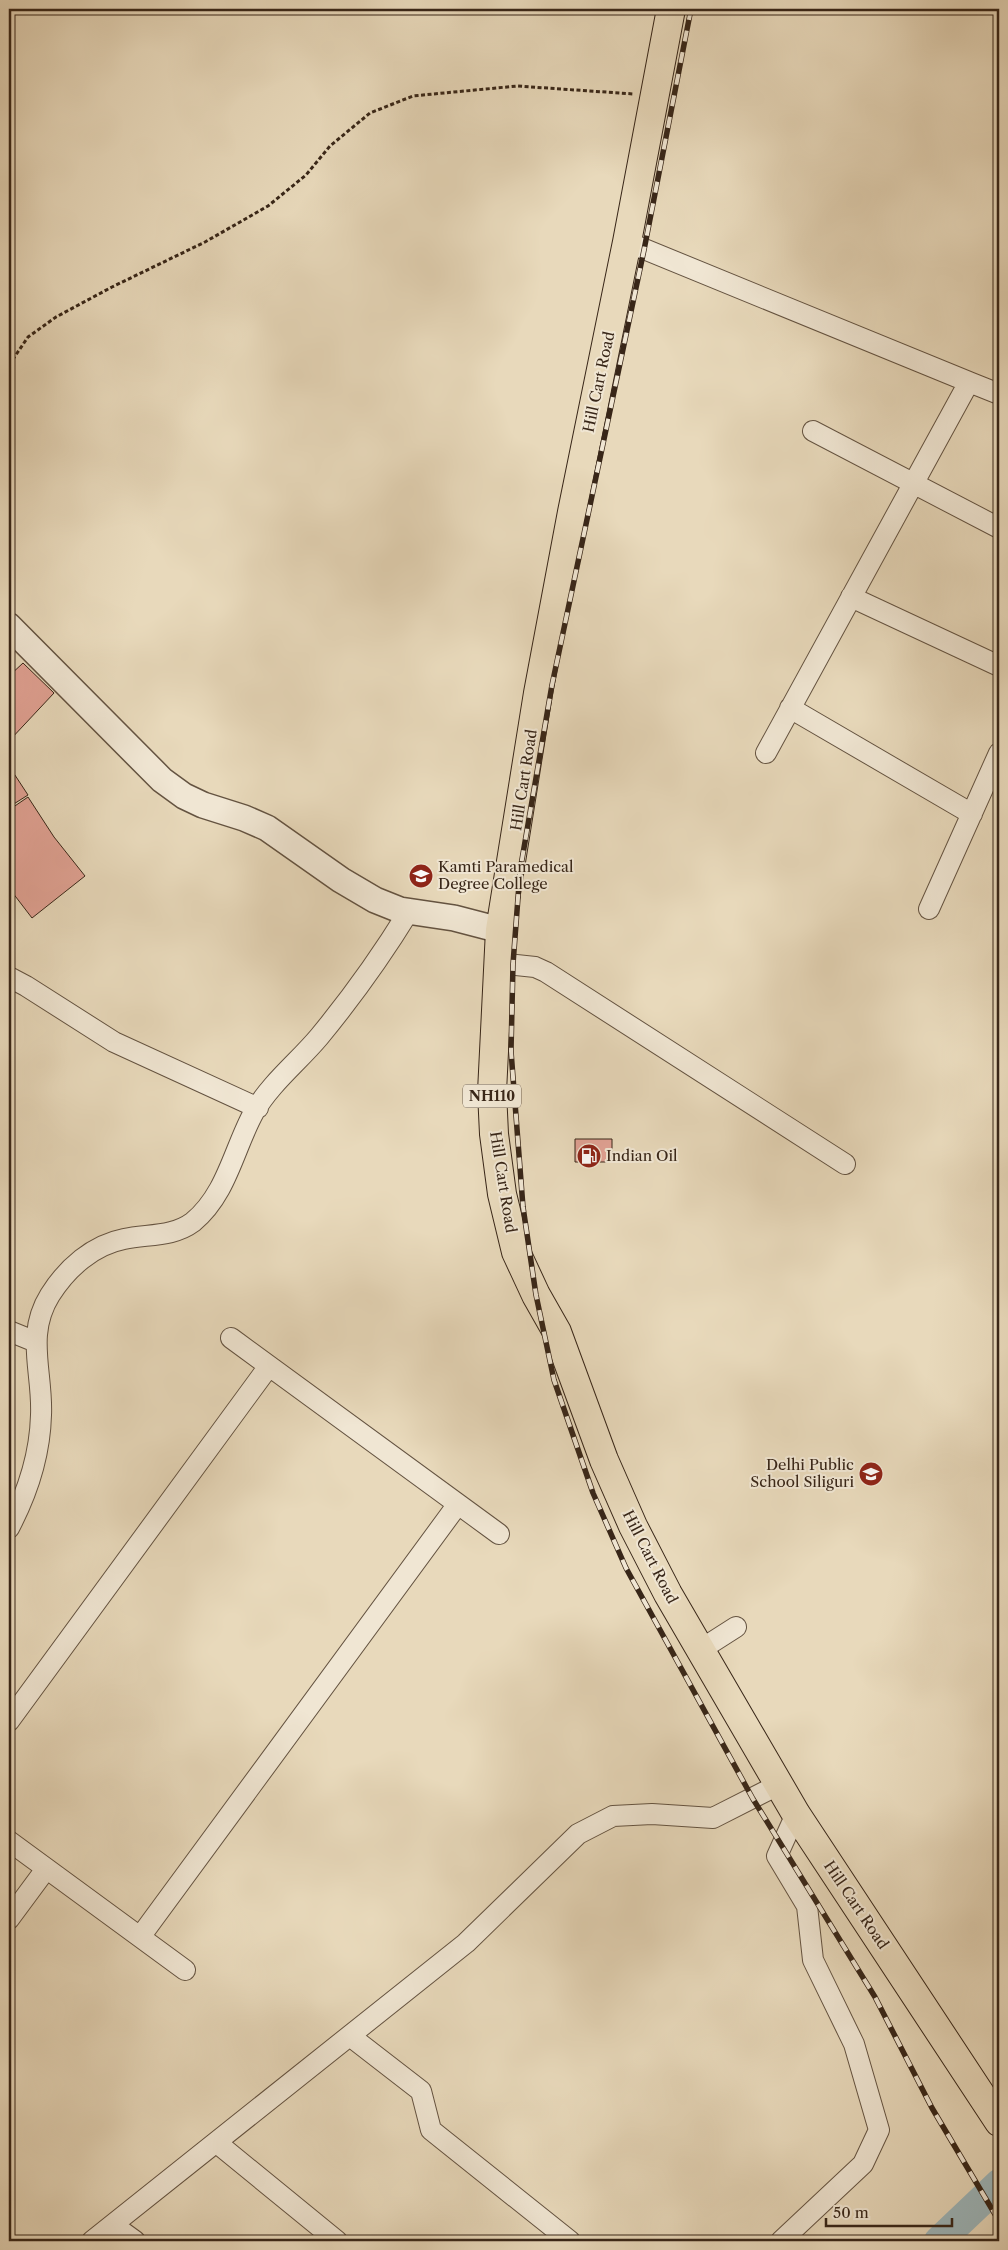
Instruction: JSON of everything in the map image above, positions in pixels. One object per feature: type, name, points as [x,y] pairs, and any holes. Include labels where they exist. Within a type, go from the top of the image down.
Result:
[{"type":"highway","name":"Hill Cart Road","points":[[671,9],[538,693],[500,930],[492,1092],[494,1134],[508,1226],[516,1252],[536,1295],[557,1332],[604,1460],[633,1526],[700,1650],[796,1814],[999,2122]]},
{"type":"street","points":[[627,242],[999,394]]},
{"type":"street","points":[[766,753],[969,382]]},
{"type":"street","points":[[813,431],[999,528]]},
{"type":"street","points":[[851,597],[999,666]]},
{"type":"street","points":[[9,626],[162,780],[184,796],[267,828],[341,880],[375,900],[409,911],[454,918],[500,930]]},
{"type":"street","points":[[790,708],[972,814]]},
{"type":"street","points":[[929,909],[999,753]]},
{"type":"street","points":[[9,1528],[24,1498],[34,1467],[40,1439],[42,1412],[36,1342],[40,1315],[50,1295],[68,1272],[84,1257],[102,1246],[123,1239],[176,1232],[193,1222],[208,1206],[224,1182],[258,1108],[285,1072],[317,1039],[349,1000],[409,911]]},
{"type":"street","points":[[498,963],[535,968],[546,972],[845,1164]]},
{"type":"street","points":[[9,977],[114,1042],[258,1108]]},
{"type":"street","points":[[9,1331],[36,1342]]},
{"type":"street","points":[[231,1338],[499,1534]]},
{"type":"street","points":[[9,1721],[269,1366]]},
{"type":"street","points":[[140,1937],[458,1504]]},
{"type":"street","points":[[700,1650],[736,1627]]},
{"type":"street","points":[[92,2241],[466,1943],[578,1834],[613,1816],[652,1814],[713,1818],[778,1785]]},
{"type":"street","points":[[780,2241],[864,2164],[879,2130],[854,2044],[813,1960],[807,1906],[777,1856],[796,1814]]},
{"type":"street","points":[[9,1841],[185,1970]]},
{"type":"street","points":[[9,1919],[46,1869]]},
{"type":"street","points":[[350,2036],[421,2091],[431,2130],[570,2241]]},
{"type":"street","points":[[217,2143],[337,2241]]},
{"type":"street","points":[[113,2225],[135,2241]]},
{"type":"path","points":[[9,365],[28,337],[56,317],[112,287],[205,242],[268,206],[306,175],[330,146],[370,113],[413,96],[517,86],[654,96]]},
{"type":"building","points":[[23,663],[54,693],[9,741],[9,676]]},
{"type":"building","points":[[9,766],[28,795],[9,807]]},
{"type":"building","points":[[28,797],[54,837],[85,876],[32,918],[9,888],[9,810]]},
{"type":"building","points":[[575,1139],[612,1139],[612,1162],[575,1162]]},
{"type":"waterway","points":[[939,2241],[999,2184]]},
{"type":"railway","points":[[691,9],[644,250],[552,685],[520,871],[513,964],[511,1051],[523,1207],[536,1295],[554,1380],[593,1493],[626,1568],[753,1799],[875,1997],[932,2108],[999,2221]]},
{"type":"place","name":"Kamti Paramedical Degree College","points":[[421,876]]},
{"type":"place","name":"Indian Oil","points":[[589,1156]]},
{"type":"place","name":"Delhi Public School Siliguri","points":[[871,1474]]}]
